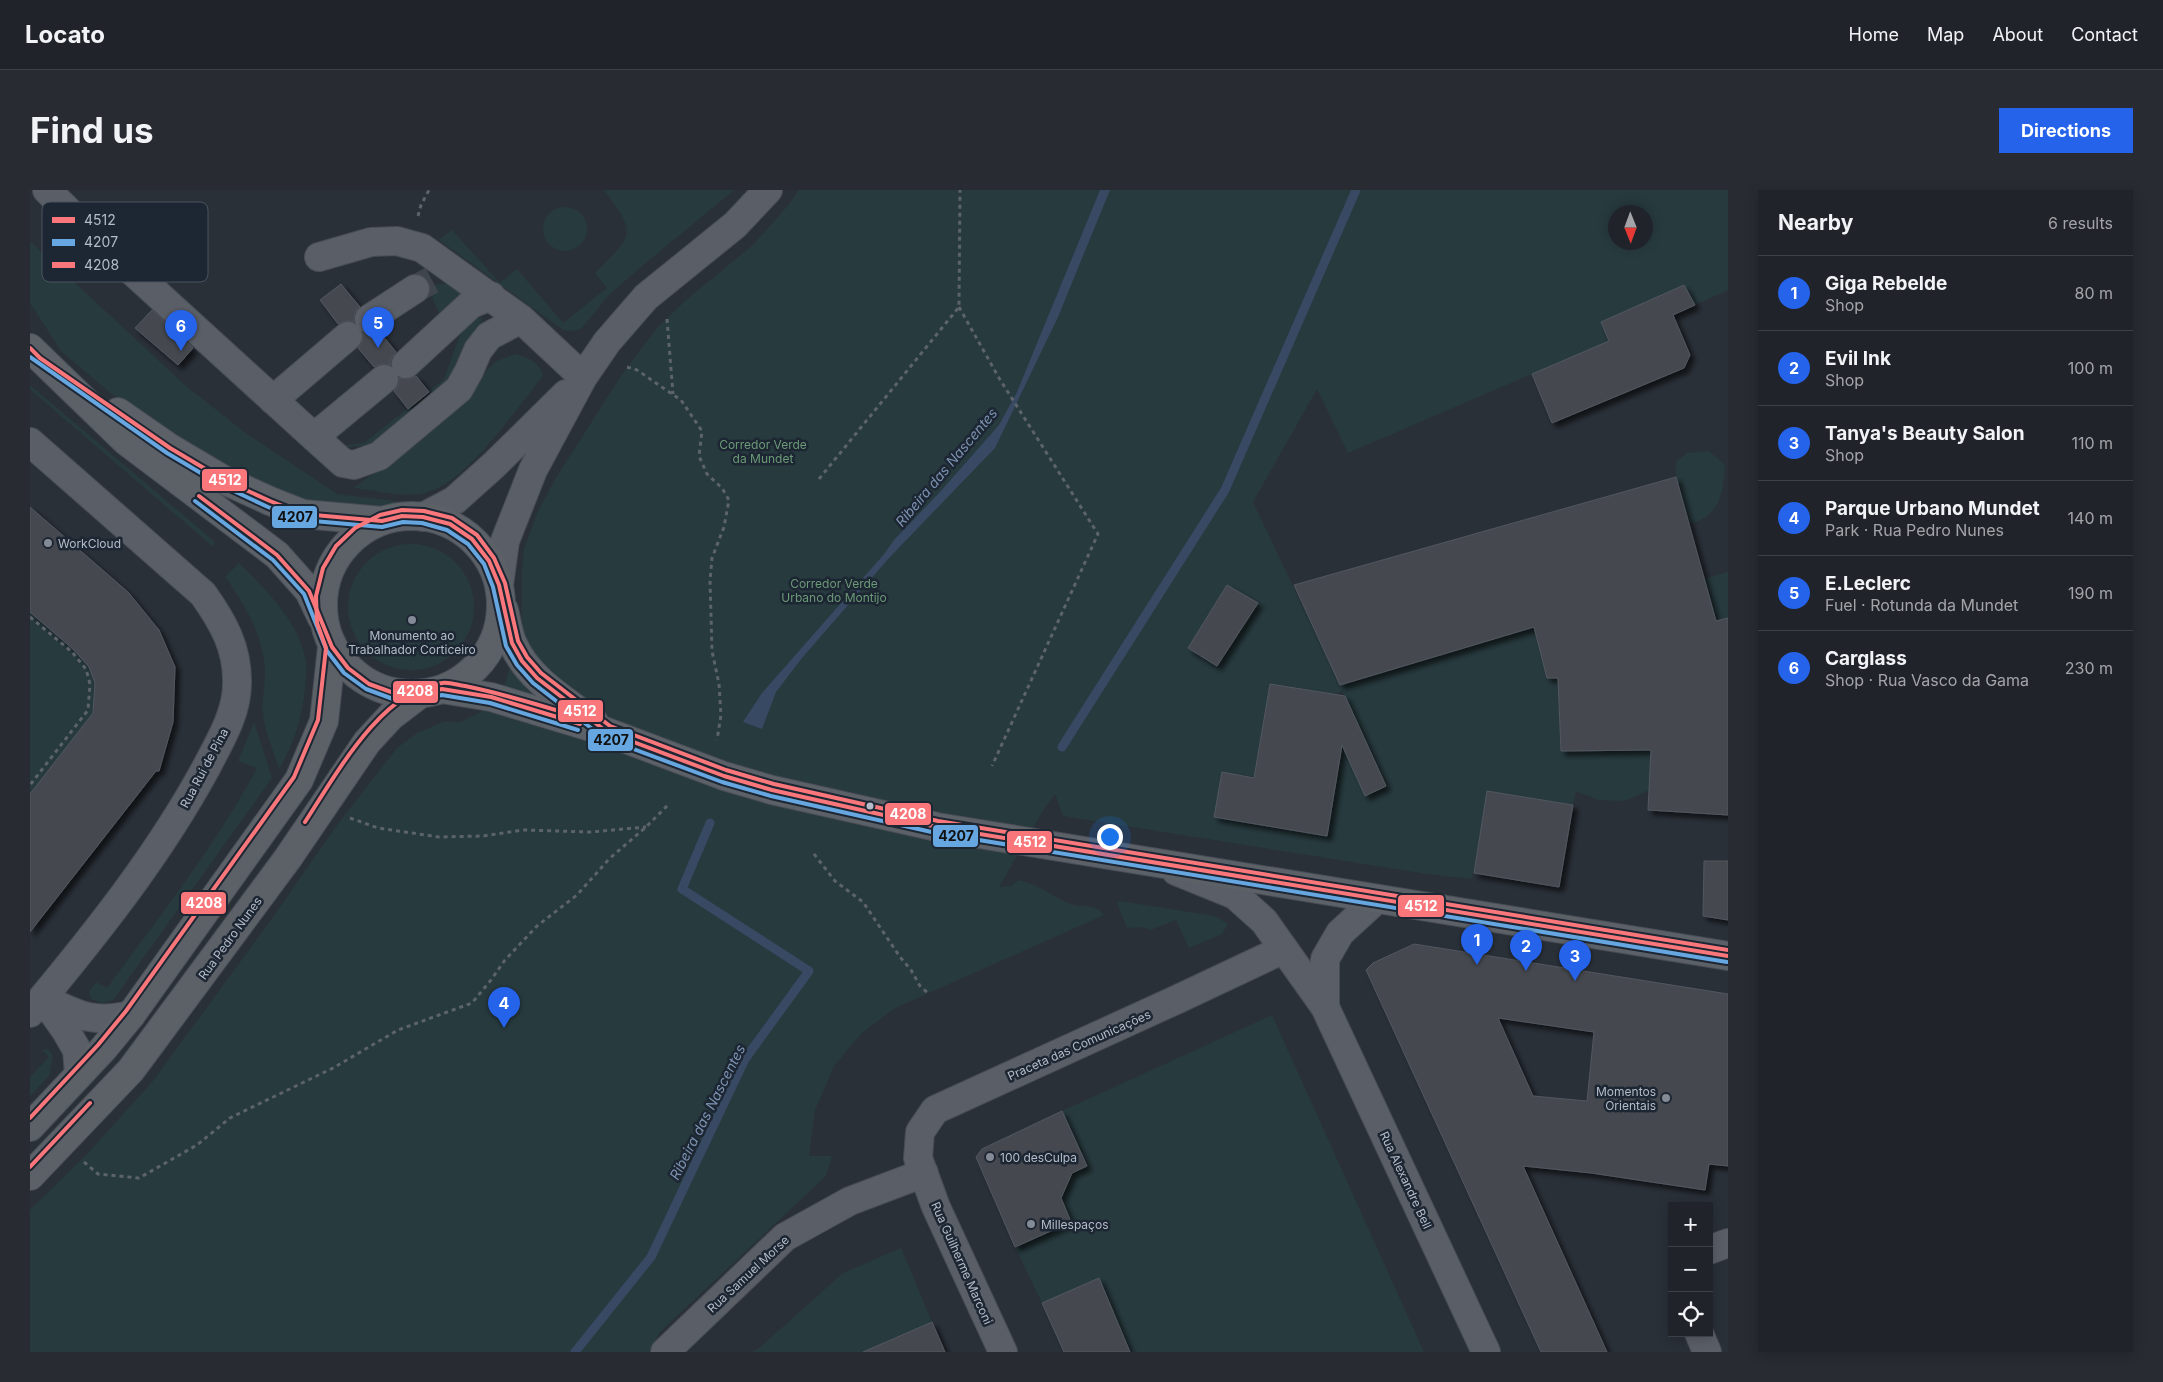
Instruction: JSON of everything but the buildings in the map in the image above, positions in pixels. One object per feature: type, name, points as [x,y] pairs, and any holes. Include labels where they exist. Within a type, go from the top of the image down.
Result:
[{"type":"main road","points":[[35,353],[170,448],[224,480],[303,514],[382,521]]},
{"type":"main road","points":[[35,353],[126,441],[277,555],[309,591],[332,647],[348,668],[369,684],[394,693],[431,692],[491,697],[607,732],[724,776],[772,790],[937,827],[1728,956]]},
{"type":"main road","points":[[323,622],[322,596],[328,572],[341,550],[359,533],[382,521],[402,516],[423,517],[450,524],[472,539],[489,560],[500,589],[512,643],[522,661],[536,678],[607,732]]},
{"type":"main road","points":[[431,692],[464,678],[482,662],[494,641],[501,618],[500,589]]},
{"type":"main road","points":[[30,1127],[131,1015],[299,780],[324,721],[332,647]]},
{"type":"main road","name":"Rua Pedro Nunes","points":[[30,1176],[131,1070],[288,858],[367,742],[390,716],[431,692]]},
{"type":"street","points":[[47,190],[59,202]]},
{"type":"street","points":[[500,589],[505,541],[514,514],[533,470],[583,377],[607,342],[646,297],[735,225],[768,190]]},
{"type":"street","points":[[319,258],[371,242],[397,241],[422,248],[434,280]]},
{"type":"street","points":[[369,319],[434,280],[491,296],[522,319],[583,377]]},
{"type":"street","points":[[144,282],[343,463],[354,466],[379,456],[459,389],[478,350],[489,336],[522,319]]},
{"type":"street","points":[[406,364],[471,304],[491,296]]},
{"type":"street","points":[[274,400],[348,336]]},
{"type":"street","points":[[423,517],[455,500],[583,377]]},
{"type":"street","points":[[314,437],[384,379]]},
{"type":"street","name":"Rua Rui de Pina","points":[[30,442],[203,594],[224,624],[233,653],[237,684],[235,702],[223,735],[188,801],[112,912],[36,1005]]},
{"type":"street","name":"Rua Alexandre Bell","points":[[1158,864],[1235,895],[1264,921],[1325,1007],[1486,1352]]},
{"type":"street","name":"Rua Alexandre Bell","points":[[1325,1007],[1325,959],[1340,933],[1376,900]]},
{"type":"street","name":"Praceta das Comunicações","points":[[924,1173],[918,1158],[920,1132],[935,1110],[1284,949]]},
{"type":"street","points":[[36,1005],[109,1020],[131,1015]]},
{"type":"street","points":[[36,1005],[66,1031],[77,1050],[79,1074]]},
{"type":"street","name":"Rua Samuel Morse","points":[[665,1352],[785,1237],[850,1201],[924,1173]]},
{"type":"street","name":"Rua Guilherme Marconi","points":[[924,1173],[936,1207],[1003,1352]]},
{"type":"street","points":[[1713,1249],[1728,1243]]},
{"type":"street","points":[[1701,1337],[1707,1352]]},
{"type":"path","points":[[960,190],[958,308],[999,378],[1098,534],[992,766]]},
{"type":"path","points":[[819,479],[958,308]]},
{"type":"path","points":[[666,319],[673,395]]},
{"type":"path","points":[[627,367],[637,370],[681,400],[702,431],[699,456],[707,474],[722,488],[729,500],[724,527],[712,558],[710,581],[712,652],[719,684],[721,715],[717,740]]},
{"type":"path","points":[[30,617],[72,652],[86,668],[90,684],[88,710],[30,785]]},
{"type":"path","points":[[81,1159],[98,1174],[139,1178],[197,1144],[230,1118],[333,1068],[398,1030],[472,1002],[492,980],[505,960],[537,926],[577,895],[609,859],[668,805]]},
{"type":"path","points":[[344,816],[378,828],[439,837],[483,836],[523,830],[591,832],[646,827]]},
{"type":"path","points":[[814,854],[835,881],[863,902],[911,970],[920,986],[929,994]]},
{"type":"green space","points":[[604,190],[734,190],[635,272],[607,297],[582,328],[574,331],[564,330],[559,327],[439,240],[452,230],[500,283],[517,269],[563,323],[607,288],[595,273],[624,242],[626,226],[615,205]]},
{"type":"green space","name":"Corredor Verde Urbano do Montijo","points":[[799,190],[1728,190],[1728,290],[1695,305],[1684,285],[1601,322],[1609,341],[1348,453],[1317,389],[1253,502],[1340,685],[1534,627],[1547,678],[1708,674],[1559,709],[1561,751],[1660,750],[1649,778],[1649,790],[1625,801],[1599,800],[1576,791],[1573,805],[1488,791],[1472,879],[1427,874],[1063,816],[1055,794],[1044,809],[999,887],[1011,886],[1018,880],[1038,887],[1073,905],[1097,908],[1104,915],[895,1008],[862,1033],[834,1066],[815,1110],[809,1156],[832,1156],[826,1176],[660,1332],[649,1352],[30,1352],[30,1210],[86,1155],[153,1081],[273,917],[337,825],[397,748],[417,733],[443,722],[460,722],[481,712],[505,684],[522,624],[524,549],[538,511],[557,476],[621,376],[657,328],[685,301],[754,244]],"holes":[[[1227,585],[1258,603],[1216,666],[1188,648]],[[1270,684],[1316,691],[1304,785],[1335,791],[1327,835],[1222,772],[1251,777],[1255,775]],[[1342,691],[1386,786],[1365,796],[1323,700]]]},
{"type":"green space","points":[[561,207],[569,207],[581,213],[587,229],[581,245],[569,251],[561,251],[549,245],[543,233],[543,225],[549,213]]},
{"type":"green space","points":[[30,241],[42,252],[42,282],[74,282],[186,386],[247,434],[337,494],[411,503],[380,509],[310,505],[278,494],[162,426],[108,391],[61,351],[30,303]]},
{"type":"green space","points":[[437,284],[453,284],[464,292],[449,318],[439,313],[429,290]]},
{"type":"green space","points":[[476,318],[482,318],[480,326],[452,382],[378,440],[366,446],[347,447],[347,445],[364,443],[444,379],[460,335]]},
{"type":"green space","points":[[515,354],[533,361],[539,367],[543,376],[489,444],[457,475],[441,486],[425,493],[417,494],[408,495],[353,488],[402,454],[464,403],[487,370],[497,361]]},
{"type":"green space","points":[[30,385],[215,542],[212,546],[40,398],[30,389]]},
{"type":"green space","points":[[1709,451],[1725,465],[1721,494],[1718,502],[1707,515],[1689,524],[1676,477],[1676,462],[1687,453]]},
{"type":"green space","points":[[411,544],[435,549],[455,563],[469,583],[474,607],[469,631],[455,651],[435,665],[411,670],[387,665],[367,651],[353,631],[348,607],[353,583],[367,563],[387,549]]},
{"type":"green space","points":[[239,563],[271,596],[290,621],[303,648],[306,663],[304,697],[300,716],[292,743],[279,769],[264,720],[262,704],[265,675],[262,648],[247,611],[225,577]]},
{"type":"green space","points":[[1728,572],[1728,618],[1700,626],[1704,579]]},
{"type":"green space","points":[[30,612],[74,650],[89,667],[95,683],[93,713],[30,794]]},
{"type":"green space","points":[[254,722],[272,778],[113,1000],[102,1003],[91,999],[89,991],[96,982],[107,988],[186,881],[241,797],[257,768],[238,761]]},
{"type":"green space","points":[[1120,901],[1215,916],[1228,924],[1222,934],[1189,948],[1176,920],[1151,930],[1142,927],[1127,928],[1117,903]]},
{"type":"green space","points":[[1272,1015],[1424,1352],[1130,1352],[1042,1303],[1015,1247],[1071,1222],[1058,1193],[1064,1177],[1087,1166],[1062,1111]]},
{"type":"green space","points":[[48,1049],[53,1055],[49,1076],[30,1096],[30,1077],[49,1057],[42,1050]]},
{"type":"green space","points":[[901,1248],[932,1322],[863,1352],[751,1352],[758,1349],[843,1273]]},
{"type":"water","points":[[1100,190],[1110,190],[1058,317],[995,448],[889,558],[802,658],[776,692],[762,729],[743,722],[762,693],[885,553],[894,540],[939,493],[999,425],[1017,392]]},
{"type":"waterway","points":[[1062,747],[1225,490],[1356,190]]},
{"type":"waterway","name":"Ribeira das Nascentes","points":[[575,1352],[651,1257],[745,1059],[809,971],[682,889],[710,823]]},
{"type":"tunnel","points":[[415,289],[432,280]]},
{"type":"transit line","name":"4512","points":[[30,348],[40,358],[170,448],[224,480],[270,501],[303,514],[382,521],[402,516],[423,517],[450,524],[472,539],[489,561],[499,585],[512,643],[522,661],[537,678],[607,732],[724,776],[772,790],[937,827],[1728,956]]},
{"type":"transit line","name":"4207","points":[[30,357],[167,453],[221,485],[268,507],[302,520],[382,527],[403,522],[422,523],[447,530],[468,544],[484,564],[493,587],[506,646],[517,665],[533,683],[604,738],[722,782],[771,796],[936,833],[1727,962]]},
{"type":"transit line","name":"4512","points":[[199,496],[277,555],[309,591],[332,647],[348,668],[369,684],[394,693],[420,694],[442,689],[491,697],[580,724]]},
{"type":"transit line","name":"4207","points":[[195,501],[273,560],[304,594],[327,651],[344,673],[366,689],[393,699],[420,700],[442,695],[490,703],[578,730]]},
{"type":"transit line","name":"4208","points":[[30,1118],[98,1045],[126,1011],[294,777],[318,720],[326,648],[317,623],[316,596],[323,568],[336,546],[355,528],[380,515],[402,510],[424,511],[452,518],[477,535],[494,558],[505,583],[518,641],[527,657],[541,673],[610,726],[726,770],[774,784],[938,821],[1728,950]]},
{"type":"transit line","name":"4208","points":[[305,822],[346,759],[380,717],[400,701],[420,689],[442,683],[454,684],[509,696],[582,718]]},
{"type":"transit line","name":"4208","points":[[30,1167],[90,1103]]},
{"type":"place","name":"E.Leclerc","points":[[378,348]]},
{"type":"place","name":"Carglass","points":[[181,351]]},
{"type":"place","name":"WorkCloud","points":[[48,543]]},
{"type":"place","name":"Monumento ao Trabalhador Corticeiro","points":[[412,620]]},
{"type":"place","name":"Giga Rebelde","points":[[1477,965]]},
{"type":"place","name":"Evil Ink","points":[[1526,971]]},
{"type":"place","name":"Tanya's Beauty Salon","points":[[1575,981]]},
{"type":"place","name":"Parque Urbano Mundet","points":[[504,1028]]},
{"type":"place","name":"Momentos Orientais","points":[[1666,1098]]},
{"type":"place","name":"100 desCulpa","points":[[990,1157]]},
{"type":"place","name":"Millespaços","points":[[1031,1224]]},
{"type":"park label","name":"Corredor Verde da Mundet","points":[[763,451]]}]
